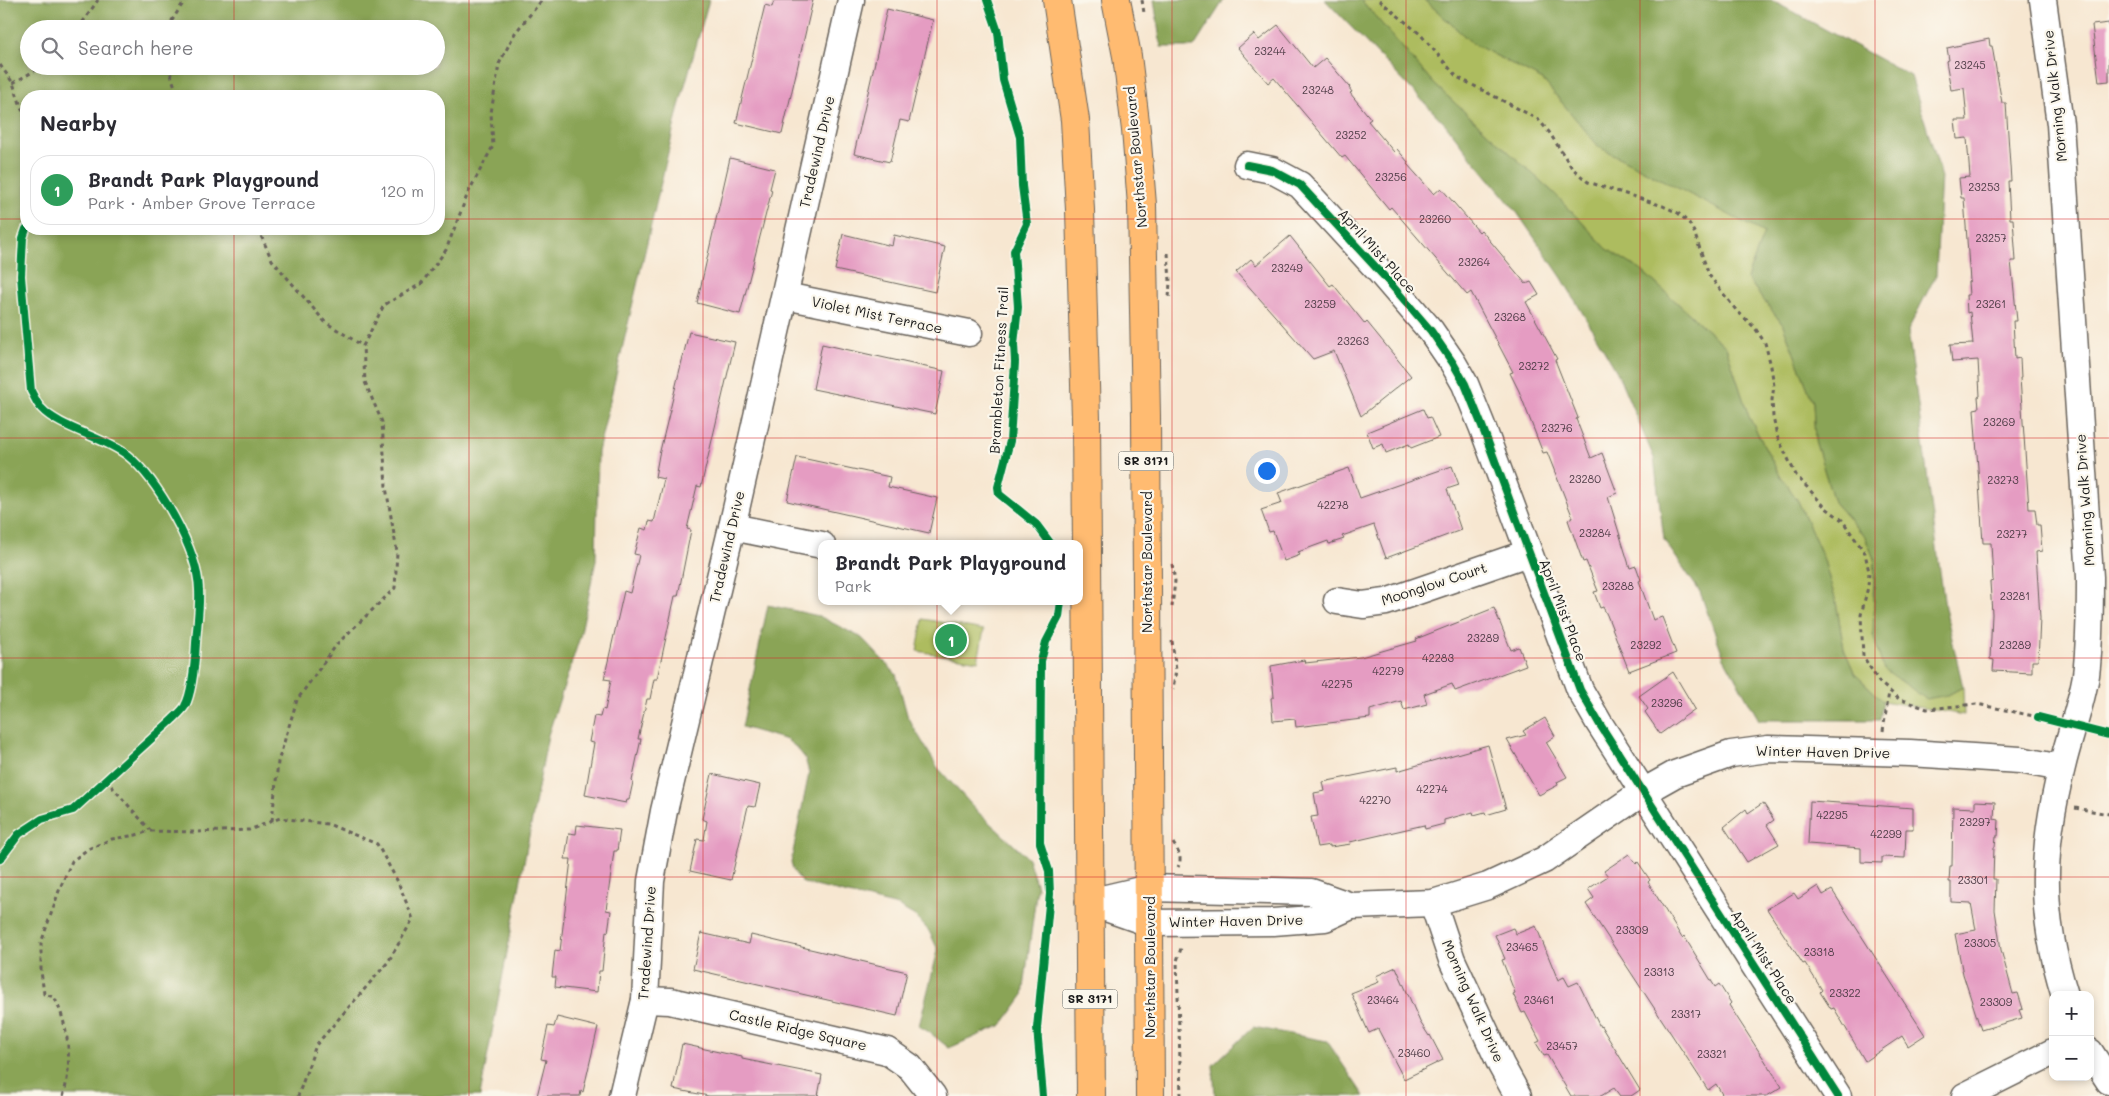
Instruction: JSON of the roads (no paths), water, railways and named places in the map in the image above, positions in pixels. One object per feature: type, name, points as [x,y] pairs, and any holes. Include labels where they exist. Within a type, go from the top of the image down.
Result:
[{"type":"main road","name":"SR 3171","points":[[1058,0],[1075,120],[1086,419],[1083,574],[1091,1096]]},
{"type":"main road","name":"Northstar Boulevard","points":[[1116,0],[1127,56],[1136,130],[1142,205],[1146,426],[1150,1096]]},
{"type":"street","name":"Tradewind Drive","points":[[622,1096],[645,1000],[651,881],[662,820],[732,527],[851,0]]},
{"type":"street","name":"Morning Walk Drive","points":[[2043,0],[2060,124],[2090,577],[2086,677],[2061,768],[2047,840],[2046,902],[2050,935],[2064,991]]},
{"type":"street","name":"April Mist Place","points":[[1247,165],[1272,170],[1300,185],[1382,274],[1431,331],[1453,363],[1465,384],[1482,426],[1580,690],[1643,792],[1838,1096]]},
{"type":"street","name":"Violet Mist Terrace","points":[[785,296],[969,333]]},
{"type":"street","points":[[732,527],[818,544]]},
{"type":"street","name":"Moonglow Court","points":[[1337,601],[1362,605],[1386,602],[1528,553]]},
{"type":"street","name":"Winter Haven Drive","points":[[1089,902],[1149,888],[1311,892],[1351,906],[1434,903],[1488,886],[1544,860],[1643,792],[1675,774],[1732,754],[1768,749],[1910,753],[2020,760],[2061,768]]},
{"type":"street","name":"Winter Haven Drive","points":[[1089,902],[1150,923],[1273,922],[1325,918],[1351,906]]},
{"type":"street","name":"Morning Walk Drive","points":[[1434,903],[1452,960],[1501,1066],[1518,1096]]},
{"type":"street","name":"Castle Ridge Square","points":[[645,1000],[670,1001],[887,1051],[910,1067],[933,1096]]},
{"type":"street","points":[[1964,1096],[2049,1054]]},
{"type":"street","points":[[2094,1058],[2109,1081]]},
{"type":"place","name":"Brandt Park Playground","points":[[951,640]]}]
